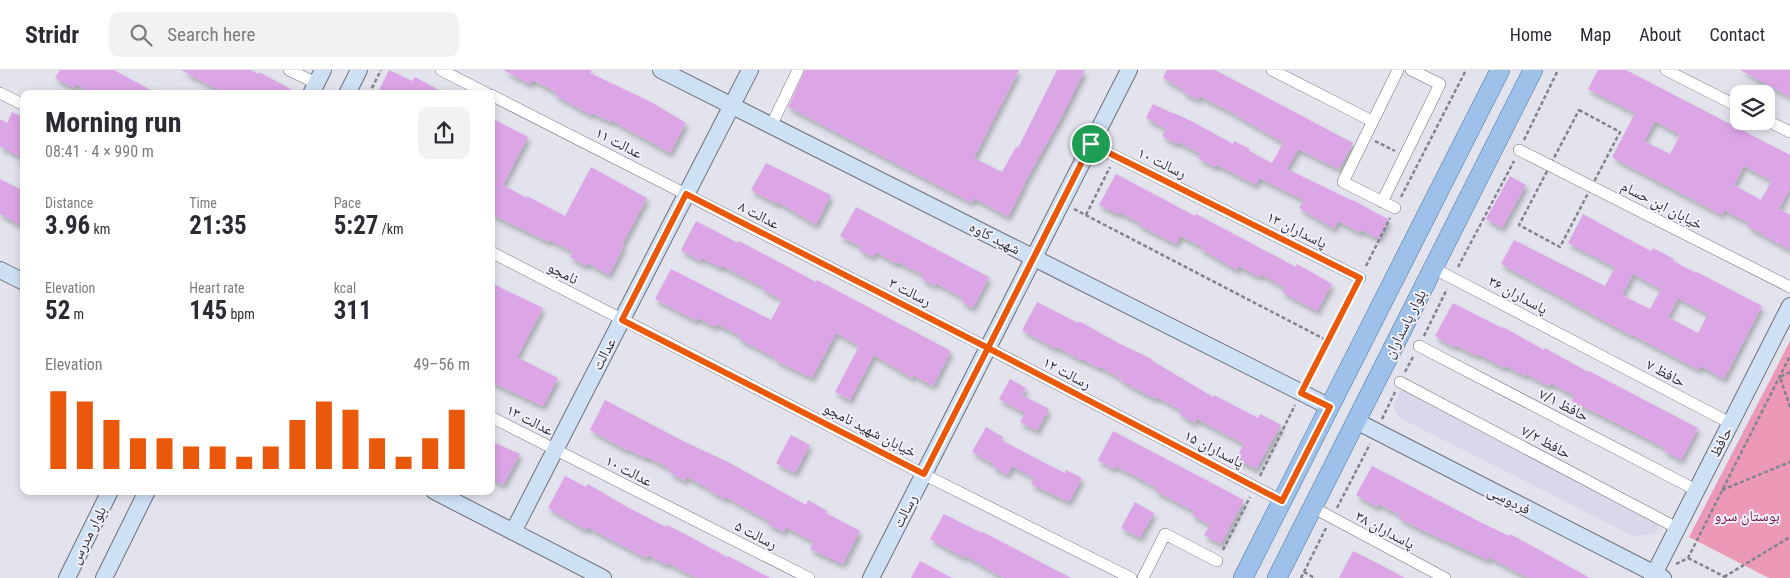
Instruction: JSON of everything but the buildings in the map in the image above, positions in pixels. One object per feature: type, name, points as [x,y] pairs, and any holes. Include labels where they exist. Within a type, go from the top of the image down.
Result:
[{"type":"main road","name":"بلوار پاسداران","points":[[1243,578],[1500,70]]},
{"type":"main road","name":"بلوار پاسداران","points":[[1277,578],[1533,70]]},
{"type":"street","points":[[289,70],[316,82]]},
{"type":"street","points":[[349,90],[359,70]]},
{"type":"street","name":"عدالت ۱۱","points":[[441,70],[482,90]]},
{"type":"street","name":"شهید کاوه","points":[[661,70],[1330,407]]},
{"type":"street","name":"عدالت","points":[[514,532],[750,70]]},
{"type":"street","points":[[771,126],[798,70]]},
{"type":"street","name":"رسالت","points":[[871,578],[1128,70]]},
{"type":"street","points":[[1272,70],[1372,121]]},
{"type":"street","points":[[1395,208],[1342,182],[1398,70]]},
{"type":"street","points":[[1382,202],[1440,84],[1411,70]]},
{"type":"street","points":[[1666,70],[1730,102]]},
{"type":"street","points":[[0,93],[20,103]]},
{"type":"street","name":"عدالت ۱۱","points":[[495,97],[686,194]]},
{"type":"street","points":[[1775,124],[1790,132]]},
{"type":"street","name":"رسالت ۱۰","points":[[1091,144],[1220,208]]},
{"type":"street","name":"خیابان ابن حسام","points":[[1519,150],[1790,287]]},
{"type":"street","name":"عدالت ۸","points":[[686,194],[818,262]]},
{"type":"street","name":"پاسداران ۱۳","points":[[1220,208],[1360,278]]},
{"type":"street","name":"نامجو","points":[[495,254],[622,320]]},
{"type":"street","name":"رسالت ۳","points":[[818,262],[988,348]]},
{"type":"street","name":"پاسداران ۳۶","points":[[1433,268],[1588,349]]},
{"type":"street","points":[[0,270],[20,280]]},
{"type":"street","name":"حافظ","points":[[1656,576],[1677,528],[1790,306]]},
{"type":"street","name":"خیابان شهید نامجو","points":[[622,320],[1132,578]]},
{"type":"street","name":"حافظ ۷/۱","points":[[1419,346],[1696,490]]},
{"type":"street","name":"رسالت ۱۲","points":[[988,348],[1133,424]]},
{"type":"street","name":"حافظ ۷","points":[[1588,349],[1730,423]]},
{"type":"street","name":"حافظ ۷/۲","points":[[1400,382],[1677,528]]},
{"type":"street","name":"عدالت ۱۳","points":[[495,419],[555,450]]},
{"type":"street","name":"فردوسی","points":[[1356,421],[1656,576]]},
{"type":"street","name":"پاسداران ۱۵","points":[[1133,424],[1282,501]]},
{"type":"street","name":"عدالت ۱۰","points":[[555,450],[689,518]]},
{"type":"street","name":"بلوار مدرس","points":[[66,578],[108,495]]},
{"type":"street","points":[[104,578],[145,495]]},
{"type":"street","points":[[442,495],[603,578]]},
{"type":"street","name":"پاسداران ۳۸","points":[[1312,507],[1445,578]]},
{"type":"street","name":"رسالت ۵","points":[[689,518],[809,578]]},
{"type":"street","points":[[1143,578],[1165,534],[1217,561]]},
{"type":"path","points":[[371,90],[381,70]]},
{"type":"path","points":[[1217,561],[1466,70]]},
{"type":"path","points":[[1300,578],[1376,432],[1452,277],[1519,150],[1558,70]]},
{"type":"path","points":[[1579,110],[1620,132],[1560,247],[1519,225],[1550,165],[1579,110]]},
{"type":"path","points":[[1365,136],[1418,163]]},
{"type":"path","points":[[1086,215],[1116,156]]},
{"type":"path","points":[[1061,202],[1328,341]]},
{"type":"path","points":[[1701,532],[1790,356]]},
{"type":"path","points":[[1780,377],[1790,372]]},
{"type":"path","points":[[1780,377],[1790,407]]},
{"type":"path","points":[[1722,490],[1790,462]]},
{"type":"path","points":[[1688,558],[1726,577],[1790,537]]},
{"type":"path","points":[[1304,572],[1315,578]]},
{"type":"shaded area","points":[[1406,390],[1661,522],[1655,534],[1633,536],[1398,417],[1393,406],[1400,391]]},
{"type":"green space","name":"بوستان سرو","points":[[1790,341],[1790,578],[1769,578],[1689,537]]},
{"type":"route","points":[[1091,144],[988,348],[686,194],[622,320],[924,474],[988,348],[1282,501],[1330,407],[1301,393],[1360,278],[1091,144]]}]
